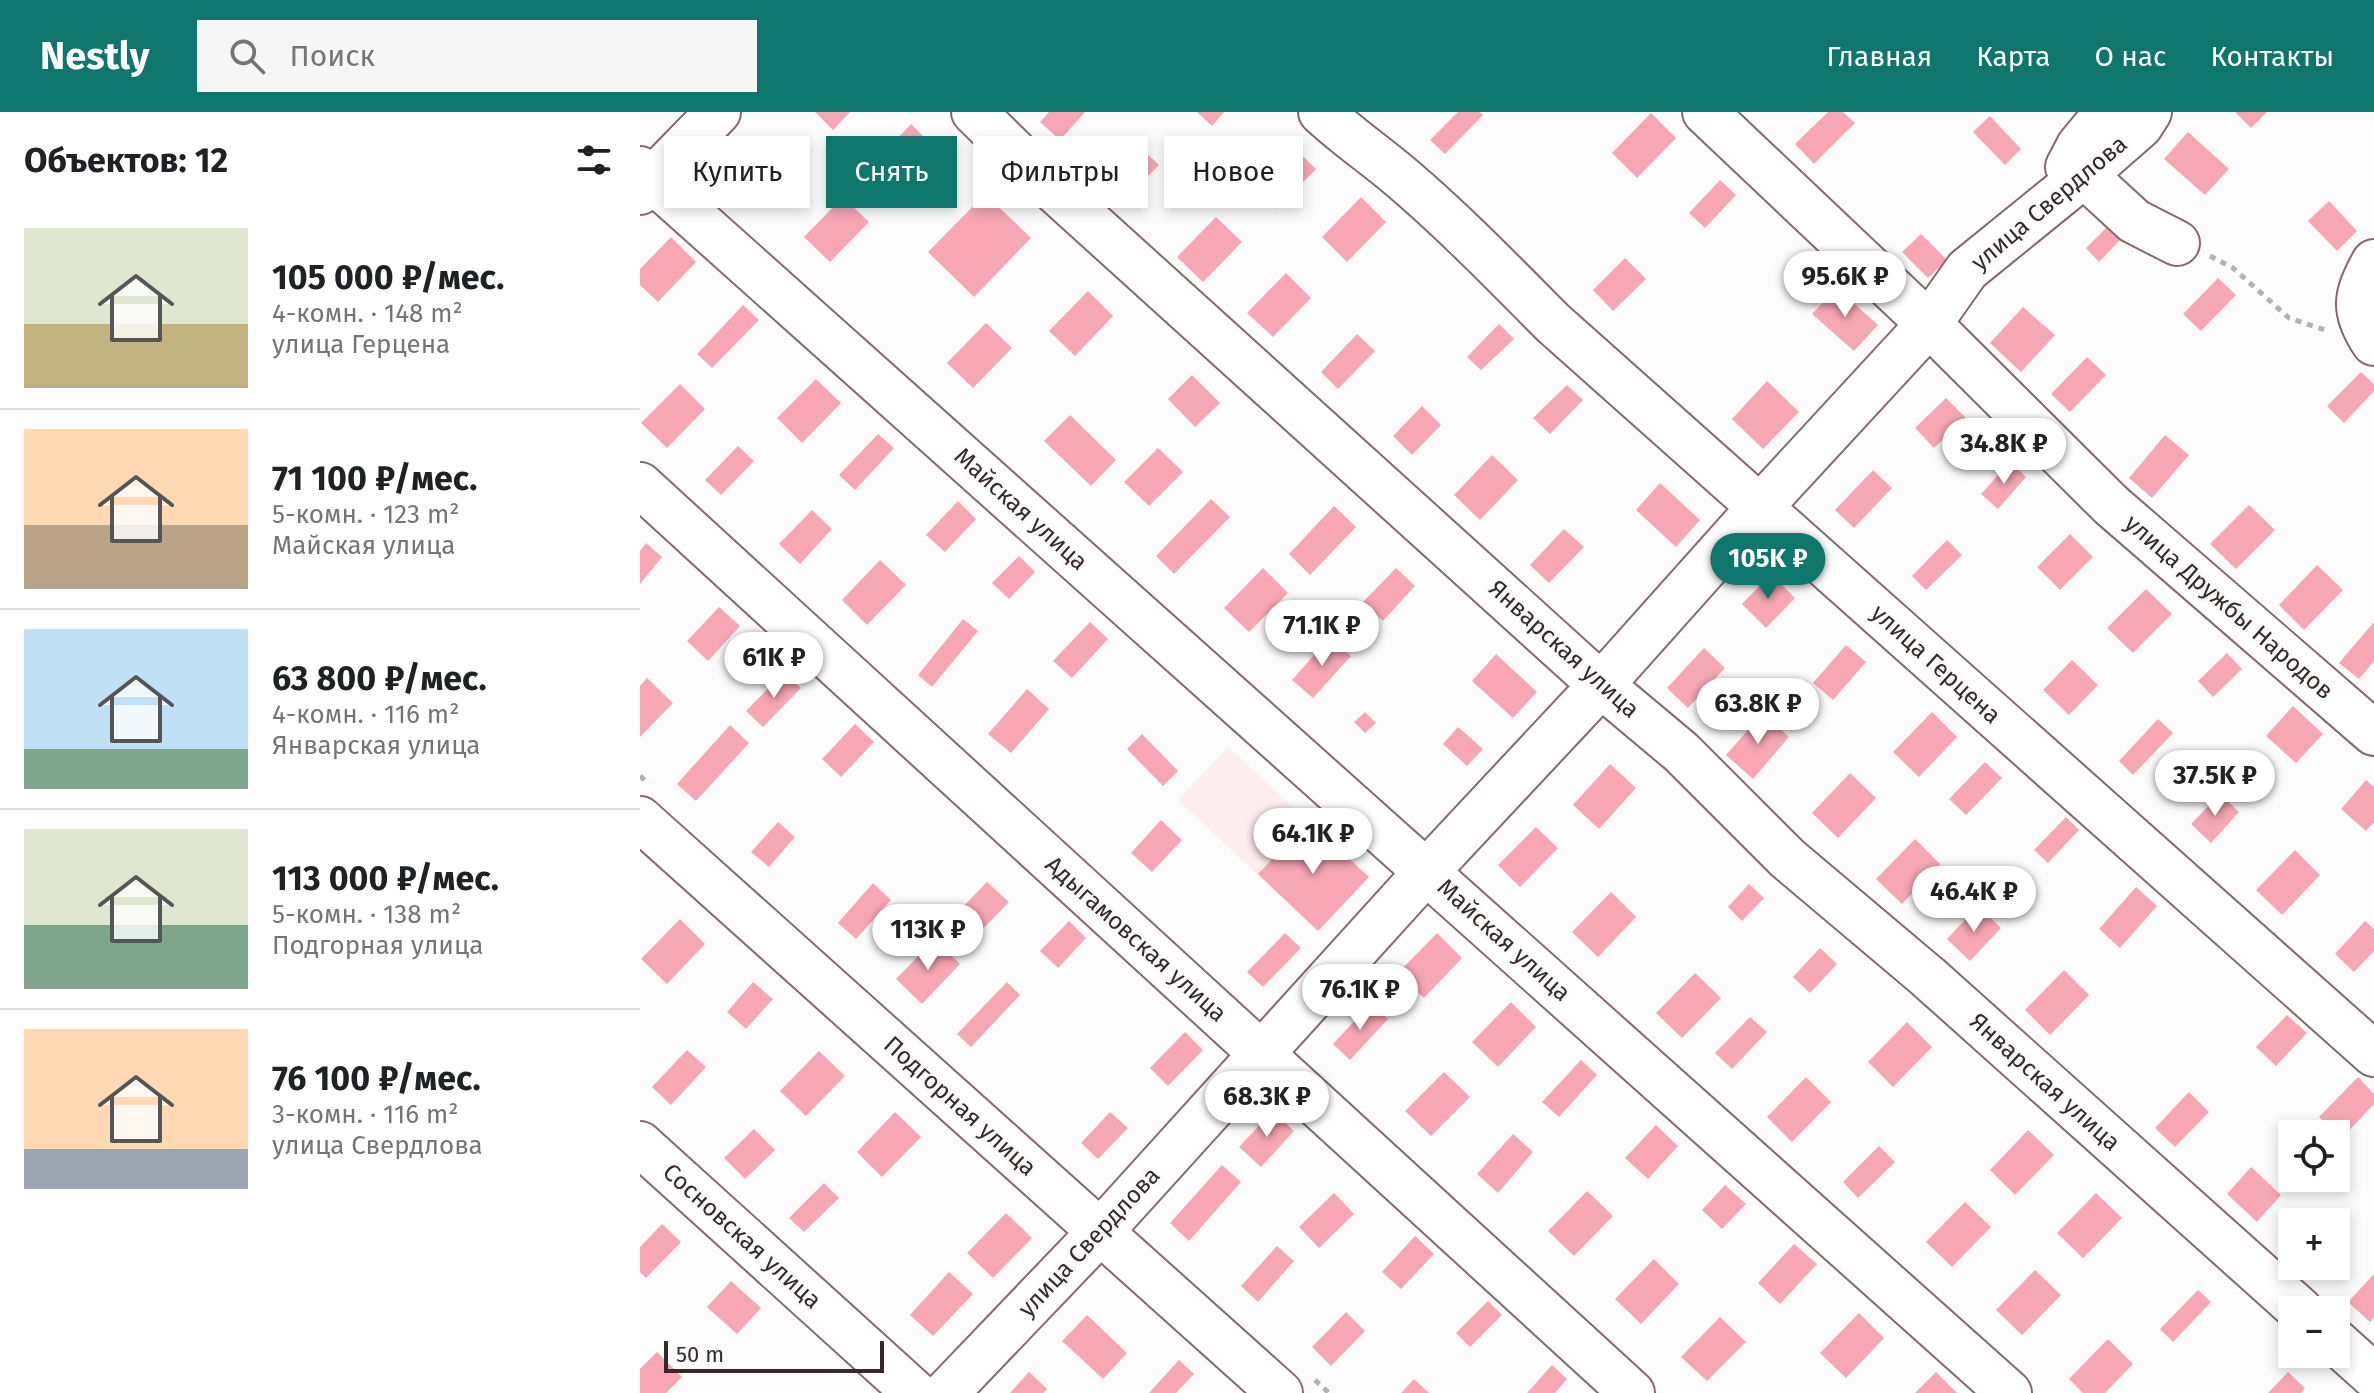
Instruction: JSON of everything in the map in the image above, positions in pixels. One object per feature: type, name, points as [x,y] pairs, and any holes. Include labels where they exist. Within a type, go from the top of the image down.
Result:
[{"type":"street","points":[[644,180],[718,112]]},
{"type":"street","name":"Январская улица","points":[[974,112],[1041,178],[1601,685],[1681,752],[1787,858],[1928,977],[2284,1296]]},
{"type":"street","name":"улица Герцена","points":[[1321,112],[1423,197],[1553,323],[2374,1054]]},
{"type":"street","name":"улица Дружбы Народов","points":[[1705,112],[1929,324],[2111,505],[2374,733]]},
{"type":"street","points":[[2048,205],[2079,146],[2107,112]]},
{"type":"street","name":"улица Свердлова","points":[[946,1393],[1100,1232],[1427,871],[1601,685],[1929,324],[1967,270],[2084,175],[2140,126],[2149,112]]},
{"type":"street","points":[[2084,175],[2134,221],[2177,243]]},
{"type":"street","name":"Майская улица","points":[[644,180],[1427,871],[2009,1393]]},
{"type":"street","points":[[2374,262],[2360,288],[2359,310],[2374,343]]},
{"type":"street","name":"Адыгамовская улица","points":[[640,485],[1632,1393]]},
{"type":"street","name":"Подгорная улица","points":[[640,819],[1280,1393]]},
{"type":"street","name":"Сосновская улица","points":[[640,1144],[880,1375],[915,1393]]},
{"type":"street","points":[[2350,1355],[2374,1376]]},
{"type":"street","points":[[2364,1393],[2374,1382]]},
{"type":"path","points":[[2177,243],[2233,268],[2289,318],[2331,332]]},
{"type":"shaded area","points":[[1228,747],[1369,877],[1318,931],[1178,800]]},
{"type":"building","points":[[815,112],[850,112],[833,130]]},
{"type":"building","points":[[1049,112],[1085,112],[1064,136],[1056,136],[1040,122]]},
{"type":"building","points":[[1197,112],[1224,112],[1212,126]]},
{"type":"building","points":[[1458,112],[1480,112],[1483,115],[1445,154],[1430,140]]},
{"type":"building","points":[[1828,112],[1843,112],[1855,123],[1814,164],[1795,144]]},
{"type":"building","points":[[2235,112],[2267,112],[2251,128]]},
{"type":"building","points":[[1651,113],[1676,138],[1637,178],[1612,153]]},
{"type":"building","points":[[1990,116],[2021,149],[2005,165],[1973,132]]},
{"type":"building","points":[[911,124],[923,136],[900,136]]},
{"type":"building","points":[[2188,132],[2229,169],[2205,195],[2164,159]]},
{"type":"building","points":[[1148,155],[1159,165],[1148,176]]},
{"type":"building","points":[[1303,156],[1316,169],[1303,182]]},
{"type":"building","points":[[1720,180],[1736,195],[1705,228],[1689,213]]},
{"type":"building","points":[[1361,197],[1386,222],[1347,262],[1322,237]]},
{"type":"building","points":[[2329,201],[2357,231],[2337,251],[2308,221]]},
{"type":"building","points":[[973,206],[1000,208],[1031,238],[974,297],[928,252]]},
{"type":"building","points":[[832,208],[854,208],[869,222],[830,262],[804,237]]},
{"type":"building","points":[[1216,217],[1242,242],[1203,282],[1177,257]]},
{"type":"building","points":[[2107,227],[2120,240],[2099,262],[2086,248]]},
{"type":"building","points":[[1921,234],[1947,260],[1928,278],[1902,252]]},
{"type":"building","points":[[671,237],[696,262],[658,302],[640,285],[640,269]]},
{"type":"building","points":[[1625,258],[1646,279],[1613,311],[1593,290]]},
{"type":"building","points":[[1286,273],[1311,298],[1273,337],[1247,313]]},
{"type":"building","points":[[2218,278],[2236,295],[2201,331],[2183,314]]},
{"type":"building","points":[[1837,288],[1878,325],[1854,351],[1812,314]]},
{"type":"building","points":[[1088,291],[1113,316],[1075,356],[1049,331]]},
{"type":"building","points":[[743,305],[759,320],[712,368],[697,354]]},
{"type":"building","points":[[2023,307],[2055,335],[2021,372],[1990,343]]},
{"type":"building","points":[[986,323],[1012,348],[973,388],[947,363]]},
{"type":"building","points":[[1499,324],[1514,339],[1481,370],[1467,357]]},
{"type":"building","points":[[1357,334],[1375,351],[1338,389],[1321,372]]},
{"type":"building","points":[[2087,357],[2106,375],[2070,412],[2051,394]]},
{"type":"building","points":[[2361,372],[2374,384],[2374,391],[2344,423],[2327,406]]},
{"type":"building","points":[[1192,375],[1220,403],[1195,427],[1168,399]]},
{"type":"building","points":[[816,379],[841,403],[802,443],[777,418]]},
{"type":"building","points":[[1767,381],[1799,412],[1763,449],[1732,419]]},
{"type":"building","points":[[680,384],[705,409],[667,448],[641,423]]},
{"type":"building","points":[[1567,385],[1583,400],[1550,434],[1533,418]]},
{"type":"building","points":[[1946,398],[1966,418],[1934,448],[1915,428]]},
{"type":"building","points":[[1422,406],[1441,425],[1412,455],[1393,436]]},
{"type":"building","points":[[1070,415],[1116,460],[1091,486],[1044,441]]},
{"type":"building","points":[[878,434],[894,448],[855,490],[839,475]]},
{"type":"building","points":[[2165,435],[2189,455],[2152,498],[2129,478]]},
{"type":"building","points":[[738,446],[754,461],[721,495],[705,480]]},
{"type":"building","points":[[1158,448],[1183,472],[1149,506],[1124,482]]},
{"type":"building","points":[[1492,455],[1518,480],[1480,520],[1454,495]]},
{"type":"building","points":[[2010,462],[2026,477],[1998,509],[1981,494]]},
{"type":"building","points":[[1873,470],[1892,488],[1854,528],[1835,510]]},
{"type":"building","points":[[1660,483],[1700,520],[1676,547],[1636,510]]},
{"type":"building","points":[[1211,499],[1230,517],[1174,574],[1156,556]]},
{"type":"building","points":[[958,501],[976,519],[945,552],[926,535]]},
{"type":"building","points":[[2249,505],[2275,530],[2236,569],[2210,544]]},
{"type":"building","points":[[1334,506],[1356,527],[1310,575],[1289,554]]},
{"type":"building","points":[[812,510],[832,529],[800,564],[779,544]]},
{"type":"building","points":[[1564,529],[1584,547],[1549,583],[1530,565]]},
{"type":"building","points":[[2070,534],[2093,557],[2060,590],[2037,567]]},
{"type":"building","points":[[1947,540],[1962,555],[1926,590],[1912,576]]},
{"type":"building","points":[[646,543],[662,557],[640,584],[640,551]]},
{"type":"building","points":[[1019,556],[1035,572],[1009,599],[992,583]]},
{"type":"building","points":[[880,560],[906,585],[867,625],[842,600]]},
{"type":"building","points":[[2317,565],[2343,590],[2304,630],[2279,605]]},
{"type":"building","points":[[1263,568],[1288,593],[1249,632],[1224,608]]},
{"type":"building","points":[[1396,568],[1415,586],[1383,621],[1363,602]]},
{"type":"building","points":[[1771,574],[1795,598],[1766,628],[1742,604]]},
{"type":"building","points":[[2146,589],[2172,614],[2133,653],[2107,628]]},
{"type":"building","points":[[719,607],[740,626],[708,661],[687,641]]},
{"type":"building","points":[[963,619],[978,631],[932,687],[918,675]]},
{"type":"building","points":[[1090,622],[1108,639],[1072,678],[1053,661]]},
{"type":"building","points":[[2374,622],[2374,661],[2359,679],[2339,663]]},
{"type":"building","points":[[1330,637],[1351,656],[1313,698],[1292,680]]},
{"type":"building","points":[[1846,645],[1866,662],[1833,700],[1813,683]]},
{"type":"building","points":[[1704,648],[1725,668],[1688,708],[1667,688]]},
{"type":"building","points":[[2227,653],[2242,669],[2213,697],[2198,681]]},
{"type":"building","points":[[1496,654],[1537,692],[1513,718],[1472,681]]},
{"type":"building","points":[[2072,660],[2098,685],[2069,715],[2043,690]]},
{"type":"building","points":[[784,672],[801,688],[763,727],[746,711]]},
{"type":"building","points":[[647,678],[673,703],[640,737],[640,686]]},
{"type":"building","points":[[1027,689],[1049,709],[1011,753],[988,734]]},
{"type":"building","points":[[2293,706],[2323,734],[2296,763],[2266,736]]},
{"type":"building","points":[[1365,712],[1376,723],[1365,733],[1354,722]]},
{"type":"building","points":[[1932,712],[1957,737],[1919,777],[1893,752]]},
{"type":"building","points":[[1763,713],[1789,737],[1753,779],[1726,755]]},
{"type":"building","points":[[2158,719],[2173,733],[2133,775],[2119,761]]},
{"type":"building","points":[[855,724],[874,742],[841,777],[822,759]]},
{"type":"building","points":[[730,725],[749,743],[696,801],[677,784]]},
{"type":"building","points":[[1458,727],[1483,749],[1467,766],[1443,744]]},
{"type":"building","points":[[1142,734],[1178,771],[1163,786],[1127,749]]},
{"type":"building","points":[[1985,762],[2002,778],[1966,815],[1949,799]]},
{"type":"building","points":[[1610,764],[1636,788],[1599,829],[1573,805]]},
{"type":"building","points":[[1850,773],[1876,798],[1838,838],[1812,813]]},
{"type":"building","points":[[2366,780],[2374,787],[2374,822],[2366,831],[2341,809]]},
{"type":"building","points":[[2220,794],[2239,812],[2211,843],[2191,824]]},
{"type":"building","points":[[2066,817],[2079,830],[2048,863],[2034,850]]},
{"type":"building","points":[[1161,820],[1182,840],[1152,872],[1131,853]]},
{"type":"building","points":[[1308,821],[1369,877],[1318,931],[1258,874]]},
{"type":"building","points":[[778,822],[795,837],[769,867],[751,852]]},
{"type":"building","points":[[1536,827],[1558,848],[1520,887],[1498,865]]},
{"type":"building","points":[[1915,839],[1940,864],[1902,904],[1876,879]]},
{"type":"building","points":[[2295,850],[2320,875],[2282,915],[2256,890]]},
{"type":"building","points":[[987,882],[1009,902],[977,935],[956,914]]},
{"type":"building","points":[[873,883],[891,900],[856,939],[838,923]]},
{"type":"building","points":[[1749,884],[1764,898],[1742,921],[1728,907]]},
{"type":"building","points":[[2136,887],[2157,906],[2120,948],[2099,929]]},
{"type":"building","points":[[1611,892],[1636,917],[1598,957],[1572,932]]},
{"type":"building","points":[[1978,906],[2001,928],[1970,961],[1947,939]]},
{"type":"building","points":[[680,919],[705,944],[667,984],[641,959]]},
{"type":"building","points":[[1069,921],[1086,938],[1058,968],[1040,951]]},
{"type":"building","points":[[2365,921],[2374,929],[2374,951],[2354,972],[2335,954]]},
{"type":"building","points":[[1285,933],[1301,948],[1263,987],[1247,972]]},
{"type":"building","points":[[1437,933],[1462,958],[1424,998],[1398,973]]},
{"type":"building","points":[[935,939],[960,964],[922,1004],[896,979]]},
{"type":"building","points":[[1820,948],[1837,964],[1810,993],[1793,977]]},
{"type":"building","points":[[2064,970],[2089,995],[2050,1035],[2025,1010]]},
{"type":"building","points":[[1695,973],[1721,998],[1682,1038],[1656,1013]]},
{"type":"building","points":[[753,982],[773,999],[746,1029],[727,1012]]},
{"type":"building","points":[[1007,982],[1020,995],[971,1047],[957,1034]]},
{"type":"building","points":[[1511,1002],[1536,1027],[1498,1067],[1472,1042]]},
{"type":"building","points":[[1371,1003],[1388,1019],[1350,1060],[1333,1044]]},
{"type":"building","points":[[2287,1015],[2307,1033],[2276,1066],[2256,1047]]},
{"type":"building","points":[[1750,1017],[1767,1032],[1732,1069],[1715,1053]]},
{"type":"building","points":[[1907,1022],[1932,1047],[1893,1087],[1868,1062]]},
{"type":"building","points":[[1185,1032],[1203,1050],[1168,1086],[1150,1068]]},
{"type":"building","points":[[687,1050],[706,1067],[671,1105],[652,1087]]},
{"type":"building","points":[[819,1051],[845,1076],[806,1116],[780,1091]]},
{"type":"building","points":[[1581,1060],[1597,1075],[1559,1117],[1542,1102]]},
{"type":"building","points":[[1444,1072],[1470,1097],[1431,1136],[1405,1111]]},
{"type":"building","points":[[1806,1077],[1831,1102],[1792,1142],[1767,1117]]},
{"type":"building","points":[[2358,1077],[2374,1094],[2374,1104],[2350,1129],[2350,1120],[2322,1120],[2319,1117]]},
{"type":"building","points":[[2189,1092],[2209,1112],[2175,1147],[2155,1128]]},
{"type":"building","points":[[1273,1111],[1294,1131],[1261,1167],[1239,1147]]},
{"type":"building","points":[[895,1112],[921,1137],[882,1177],[857,1152]]},
{"type":"building","points":[[1110,1112],[1128,1128],[1098,1159],[1081,1143]]},
{"type":"building","points":[[1656,1125],[1678,1146],[1648,1179],[1625,1158]]},
{"type":"building","points":[[754,1129],[775,1150],[745,1179],[724,1158]]},
{"type":"building","points":[[2028,1130],[2054,1155],[2015,1195],[1990,1170]]},
{"type":"building","points":[[1513,1134],[1533,1152],[1498,1193],[1477,1174]]},
{"type":"building","points":[[1879,1146],[1895,1162],[1858,1198],[1843,1182]]},
{"type":"building","points":[[1222,1165],[1241,1182],[1189,1241],[1170,1223]]},
{"type":"building","points":[[2251,1167],[2281,1195],[2257,1222],[2227,1194]]},
{"type":"building","points":[[824,1183],[839,1198],[804,1232],[789,1218]]},
{"type":"building","points":[[1725,1185],[1746,1204],[1722,1229],[1702,1210]]},
{"type":"building","points":[[1587,1191],[1613,1216],[1574,1256],[1548,1231]]},
{"type":"building","points":[[1334,1193],[1354,1214],[1319,1248],[1299,1227]]},
{"type":"building","points":[[2096,1193],[2122,1218],[2083,1258],[2057,1233]]},
{"type":"building","points":[[1965,1202],[1991,1227],[1952,1267],[1926,1242]]},
{"type":"building","points":[[1006,1213],[1032,1238],[993,1278],[967,1253]]},
{"type":"building","points":[[662,1224],[681,1242],[646,1278],[640,1272],[640,1247]]},
{"type":"building","points":[[1415,1236],[1434,1254],[1401,1289],[1382,1272]]},
{"type":"building","points":[[1794,1244],[1817,1264],[1780,1304],[1758,1283]]},
{"type":"building","points":[[1277,1246],[1294,1261],[1258,1302],[1241,1286]]},
{"type":"building","points":[[1654,1259],[1679,1284],[1641,1324],[1615,1299]]},
{"type":"building","points":[[2035,1270],[2061,1295],[2022,1335],[1996,1310]]},
{"type":"building","points":[[949,1272],[973,1294],[933,1336],[910,1315]]},
{"type":"building","points":[[2374,1274],[2374,1317],[2370,1322],[2350,1304],[2350,1300]]},
{"type":"building","points":[[731,1281],[761,1308],[737,1334],[707,1307]]},
{"type":"building","points":[[2198,1290],[2211,1302],[2173,1342],[2160,1329]]},
{"type":"building","points":[[1488,1301],[1502,1315],[1470,1347],[1456,1333]]},
{"type":"building","points":[[1346,1312],[1365,1331],[1331,1366],[1312,1347]]},
{"type":"building","points":[[1859,1313],[1884,1338],[1846,1378],[1820,1353]]},
{"type":"building","points":[[1087,1315],[1127,1353],[1103,1379],[1062,1341]]},
{"type":"building","points":[[1720,1317],[1746,1342],[1707,1381],[1681,1357]]},
{"type":"building","points":[[2108,1339],[2133,1364],[2105,1393],[2083,1393],[2069,1379]]},
{"type":"building","points":[[657,1352],[682,1377],[666,1393],[640,1393],[640,1369]]},
{"type":"building","points":[[1179,1360],[1194,1374],[1176,1393],[1149,1393]]},
{"type":"building","points":[[1552,1365],[1567,1379],[1555,1393],[1527,1393]]},
{"type":"building","points":[[1029,1372],[1047,1389],[1043,1393],[1010,1393]]},
{"type":"building","points":[[1936,1372],[1957,1393],[1915,1393]]},
{"type":"building","points":[[2288,1372],[2305,1388],[2301,1393],[2268,1393]]},
{"type":"building","points":[[1414,1379],[1429,1393],[1401,1393]]}]
